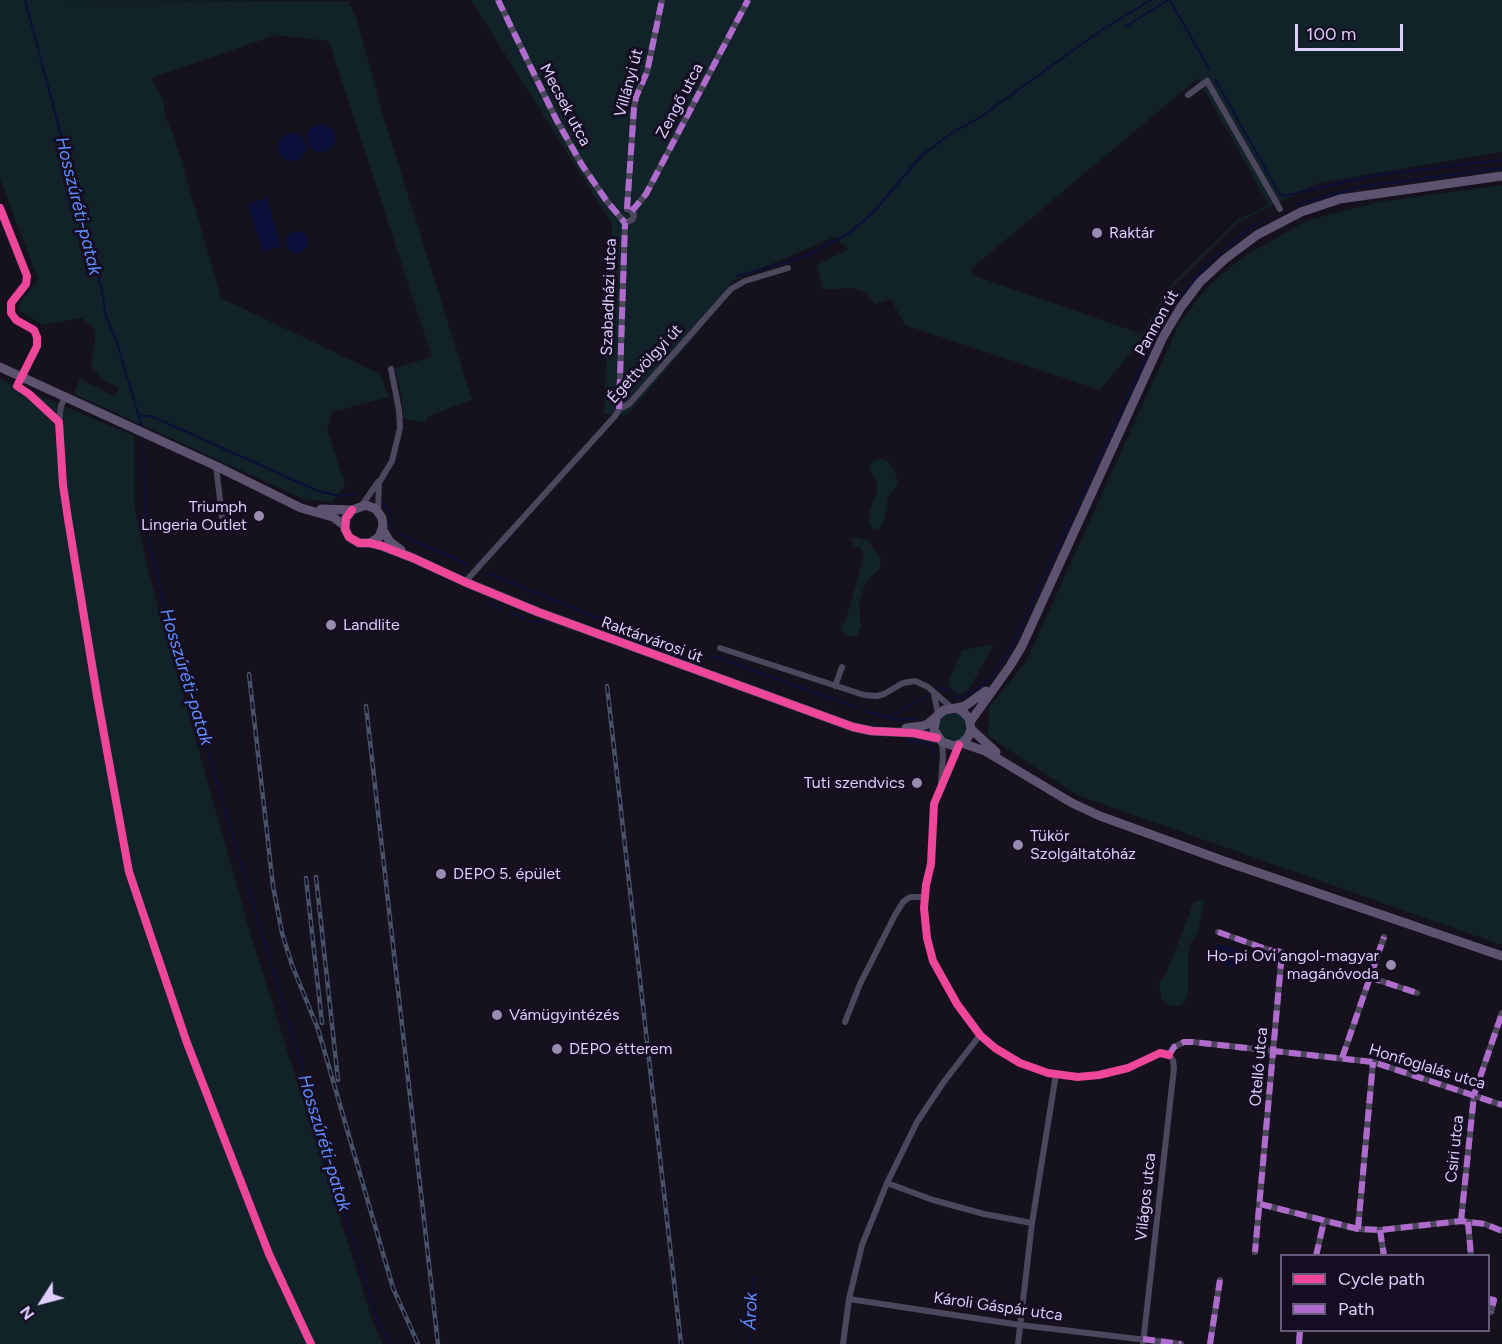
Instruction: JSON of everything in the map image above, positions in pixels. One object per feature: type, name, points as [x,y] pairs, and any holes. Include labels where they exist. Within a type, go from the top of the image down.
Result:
[{"type":"main road","name":"Pannon út","points":[[971,725],[1022,646],[1163,337],[1181,307],[1200,282],[1225,259],[1257,235],[1300,212],[1340,199],[1502,176]]},
{"type":"main road","name":"Raktárvárosi út","points":[[0,367],[216,466],[301,508],[333,517],[345,525],[347,534],[359,543],[370,543],[412,558],[465,582],[594,633],[843,723],[872,730],[922,734],[950,745],[960,744],[979,748],[1032,778]]},
{"type":"main road","name":"Raktárvárosi út","points":[[294,503],[334,511],[352,510],[362,505]]},
{"type":"main road","points":[[362,505],[373,507],[378,512]]},
{"type":"main road","points":[[345,525],[347,515],[352,510]]},
{"type":"main road","name":"Raktárvárosi út","points":[[378,512],[383,522],[383,530],[393,545],[412,558]]},
{"type":"main road","points":[[370,543],[377,540],[383,530]]},
{"type":"main road","name":"Pannon út","points":[[954,708],[965,706],[977,699],[1002,678]]},
{"type":"main road","name":"Raktárvárosi út","points":[[888,731],[922,726],[944,710],[954,708]]},
{"type":"main road","points":[[954,708],[965,713],[971,725],[987,745],[1032,778],[1072,803],[1100,816],[1502,956]]},
{"type":"main road","points":[[937,716],[933,726],[939,740]]},
{"type":"main road","points":[[960,744],[968,737],[971,725]]},
{"type":"street","name":"Mecsek utca","points":[[498,0],[555,119],[582,165],[606,200],[620,215],[622,222],[625,223]]},
{"type":"street","name":"Villányi út","points":[[629,210],[633,108],[647,72],[662,0]]},
{"type":"street","name":"Zengő utca","points":[[629,210],[646,194],[748,0]]},
{"type":"street","points":[[1188,95],[1207,81],[1280,209]]},
{"type":"street","points":[[0,208],[27,276],[26,285],[11,303],[11,314],[16,320],[34,330]]},
{"type":"street","points":[[620,215],[621,212],[629,210],[633,219],[625,223]]},
{"type":"street","name":"Szabadházi utca","points":[[619,409],[625,223]]},
{"type":"street","name":"Égettvölgyi út","points":[[465,582],[611,423],[619,409],[629,404],[731,289],[745,281],[788,268]]},
{"type":"street","points":[[380,481],[392,461],[400,428],[391,369]]},
{"type":"street","points":[[65,397],[59,422],[63,485],[97,696],[128,866],[187,1043],[269,1254],[311,1344]]},
{"type":"street","points":[[216,466],[224,525]]},
{"type":"street","points":[[362,505],[379,482],[378,512]]},
{"type":"street","points":[[720,648],[864,695],[877,696],[903,683],[915,681],[928,687],[954,708]]},
{"type":"street","points":[[836,686],[842,667]]},
{"type":"street","points":[[934,694],[937,716]]},
{"type":"street","points":[[939,740],[943,756],[941,784]]},
{"type":"street","points":[[941,784],[960,744]]},
{"type":"street","name":"Honfoglalás utca","points":[[941,784],[934,804],[931,864],[924,897],[927,938],[936,968],[952,997],[980,1035],[1014,1060],[1041,1071],[1056,1074],[1078,1077],[1099,1075],[1128,1068],[1160,1053],[1169,1054],[1174,1047],[1184,1042],[1373,1062],[1502,1105]]},
{"type":"street","points":[[845,1022],[860,984],[891,921],[903,902],[910,897],[924,897]]},
{"type":"street","name":"Otelló utca","points":[[1218,932],[1269,950],[1282,952],[1275,1051],[1255,1252]]},
{"type":"street","points":[[1342,1058],[1383,937]]},
{"type":"street","points":[[1369,977],[1417,993]]},
{"type":"street","name":"Csiri utca","points":[[1471,1254],[1465,1222],[1474,1095],[1502,1013]]},
{"type":"street","points":[[843,1344],[849,1299],[862,1245],[886,1183],[917,1122],[943,1083],[980,1035]]},
{"type":"street","name":"Világos utca","points":[[1143,1342],[1174,1068],[1169,1054]]},
{"type":"street","points":[[1358,1229],[1373,1062]]},
{"type":"street","points":[[1018,1344],[1032,1223],[1056,1074]]},
{"type":"street","points":[[886,1183],[933,1200],[984,1214],[1032,1223]]},
{"type":"street","points":[[1260,1204],[1358,1229],[1380,1230],[1465,1222],[1485,1224],[1502,1231]]},
{"type":"street","points":[[1316,1254],[1324,1221]]},
{"type":"street","points":[[1380,1230],[1384,1254]]},
{"type":"street","points":[[1210,1344],[1220,1280]]},
{"type":"street","name":"Károli Gáspár utca","points":[[849,1299],[1143,1342],[1181,1344]]},
{"type":"street","points":[[1490,1299],[1494,1300],[1491,1312]]},
{"type":"shaded area","points":[[0,0],[349,1],[357,20],[382,112],[472,400],[429,416],[425,423],[403,418],[402,397],[395,368],[432,357],[329,41],[276,35],[151,78],[164,101],[165,117],[174,136],[221,298],[380,374],[389,397],[332,412],[327,430],[345,485],[332,502],[304,499],[74,394],[80,379],[115,396],[119,388],[101,379],[91,365],[96,331],[82,318],[43,325],[20,311],[18,306],[38,279],[0,179]]},
{"type":"shaded area","points":[[471,0],[1502,0],[1502,152],[1318,183],[1237,223],[1170,289],[1144,337],[1100,390],[905,325],[891,299],[875,304],[867,293],[851,288],[823,290],[817,265],[848,249],[834,237],[732,281],[696,335],[627,415],[604,414],[612,224]],"holes":[[[1198,78],[1269,205],[1236,221],[1168,288],[1142,334],[972,275],[972,268]]]},
{"type":"shaded area","points":[[321,124],[331,128],[335,138],[331,148],[321,152],[311,148],[307,138],[311,128]]},
{"type":"shaded area","points":[[292,133],[302,137],[306,147],[302,157],[292,161],[282,157],[278,147],[282,137]]},
{"type":"shaded area","points":[[1502,185],[1502,945],[1077,795],[988,736],[989,707],[1026,662],[1179,324],[1208,286],[1243,257],[1306,221],[1378,202]]},
{"type":"shaded area","points":[[267,198],[281,246],[263,252],[248,204]]},
{"type":"shaded area","points":[[297,231],[305,234],[308,242],[305,250],[297,253],[289,250],[286,242],[289,234]]},
{"type":"shaded area","points":[[0,379],[134,436],[134,504],[147,567],[251,936],[373,1323],[383,1344],[0,1344]]},
{"type":"shaded area","points":[[874,460],[888,461],[898,481],[897,486],[887,498],[885,518],[879,530],[874,530],[869,524],[877,483],[869,467]]},
{"type":"shaded area","points":[[851,537],[868,541],[881,558],[880,568],[867,581],[859,603],[861,627],[857,635],[849,637],[840,630],[847,616],[864,554],[860,547],[853,546]]},
{"type":"shaded area","points":[[994,644],[968,691],[960,694],[953,691],[948,684],[962,650]]},
{"type":"shaded area","points":[[953,713],[963,717],[967,727],[963,737],[953,741],[943,737],[939,727],[943,717]]},
{"type":"shaded area","points":[[1204,900],[1198,933],[1191,942],[1188,955],[1188,994],[1185,1002],[1180,1006],[1170,1006],[1162,1000],[1159,983],[1166,974],[1194,902]]},
{"type":"shaded area","points":[[1217,944],[1240,951],[1235,968],[1212,960]]},
{"type":"waterway","name":"Hosszúréti-patak","points":[[25,0],[102,290],[106,317],[116,339],[142,428]]},
{"type":"waterway","points":[[737,276],[804,257],[846,235],[871,215],[921,156],[953,132],[979,118],[1100,31],[1151,0]]},
{"type":"waterway","points":[[1125,27],[1168,0]]},
{"type":"waterway","points":[[1170,0],[1209,69]]},
{"type":"waterway","points":[[1215,79],[1279,193],[1283,196],[1376,175],[1502,160]]},
{"type":"waterway","points":[[1296,205],[1360,187],[1502,168]]},
{"type":"waterway","points":[[954,696],[961,698],[979,688],[993,675],[1011,648],[1156,335],[1174,304],[1210,261],[1250,228],[1266,219]]},
{"type":"waterway","points":[[140,416],[151,416],[318,491],[339,496],[354,494]]},
{"type":"waterway","name":"Hosszúréti-patak","points":[[143,436],[146,529],[163,601],[378,1322],[390,1344]]},
{"type":"waterway","points":[[383,502],[390,515],[392,530]]},
{"type":"waterway","points":[[399,534],[467,564]]},
{"type":"waterway","points":[[487,573],[638,634],[637,642],[659,650]]},
{"type":"waterway","points":[[490,603],[501,609]]},
{"type":"waterway","points":[[511,613],[524,618]]},
{"type":"waterway","points":[[530,621],[543,622]]},
{"type":"waterway","points":[[672,655],[691,659]]},
{"type":"waterway","points":[[713,656],[855,707]]},
{"type":"waterway","points":[[863,710],[888,718],[927,696],[938,687],[946,690]]},
{"type":"waterway","points":[[890,718],[917,719]]},
{"type":"waterway","points":[[907,740],[927,744],[932,748],[934,755]]},
{"type":"waterway","name":"Árok","points":[[750,1344],[753,1278]]},
{"type":"railway","points":[[249,674],[273,886],[282,933],[292,965],[318,1029],[393,1288],[418,1344]]},
{"type":"railway","points":[[607,686],[681,1344]]},
{"type":"railway","points":[[366,706],[438,1344]]},
{"type":"railway","points":[[316,877],[338,1080]]},
{"type":"railway","points":[[306,878],[322,1023]]},
{"type":"marked path","points":[[498,0],[556,119],[582,165],[625,223]]},
{"type":"marked path","points":[[627,209],[634,108],[636,97],[647,72],[662,0]]},
{"type":"marked path","points":[[632,211],[646,194],[748,0]]},
{"type":"marked path","points":[[619,409],[625,223]]},
{"type":"marked path","points":[[1218,932],[1269,950],[1282,952],[1255,1252]]},
{"type":"marked path","points":[[1342,1058],[1384,937]]},
{"type":"marked path","points":[[1369,977],[1417,993]]},
{"type":"marked path","points":[[1461,1221],[1474,1095],[1502,1013]]},
{"type":"marked path","points":[[1169,1055],[1174,1047],[1184,1042],[1193,1042],[1373,1062],[1502,1105]]},
{"type":"marked path","points":[[1358,1229],[1373,1062]]},
{"type":"marked path","points":[[1260,1204],[1358,1229],[1380,1230],[1461,1221],[1485,1224],[1502,1231]]},
{"type":"marked path","points":[[1316,1254],[1324,1221]]},
{"type":"marked path","points":[[1468,1222],[1471,1254]]},
{"type":"marked path","points":[[1380,1230],[1384,1254]]},
{"type":"marked path","points":[[1210,1344],[1220,1280]]},
{"type":"marked path","points":[[1490,1299],[1494,1300],[1491,1312]]},
{"type":"marked path","points":[[1299,1344],[1300,1332]]},
{"type":"marked path","points":[[1143,1339],[1181,1344]]},
{"type":"cycle path","points":[[0,208],[27,276],[26,284],[11,303],[11,313],[16,320],[34,330],[37,337],[37,346],[17,386],[59,422],[63,485],[68,519],[129,872],[187,1043],[269,1254],[311,1344]]},
{"type":"cycle path","points":[[352,510],[346,518],[345,529],[349,537],[359,543],[382,546],[538,612],[853,727],[872,731],[914,733],[937,738]]},
{"type":"cycle path","points":[[959,745],[934,804],[931,864],[924,908],[927,938],[933,961],[957,1004],[980,1035],[995,1048],[1020,1063],[1048,1073],[1078,1077],[1099,1075],[1128,1068],[1160,1053],[1169,1055]]},
{"type":"place","name":"Raktár","points":[[1097,233]]},
{"type":"place","name":"Triumph Lingeria Outlet","points":[[259,516]]},
{"type":"place","name":"Landlite","points":[[331,625]]},
{"type":"place","name":"Tuti szendvics","points":[[917,783]]},
{"type":"place","name":"Tükör Szolgáltatóház","points":[[1018,845]]},
{"type":"place","name":"DEPO 5. épület","points":[[441,874]]},
{"type":"place","name":"Ho-pi Ovi angol-magyar magánóvoda","points":[[1391,965]]},
{"type":"place","name":"Vámügyintézés","points":[[497,1015]]},
{"type":"place","name":"DEPO étterem","points":[[557,1049]]}]
